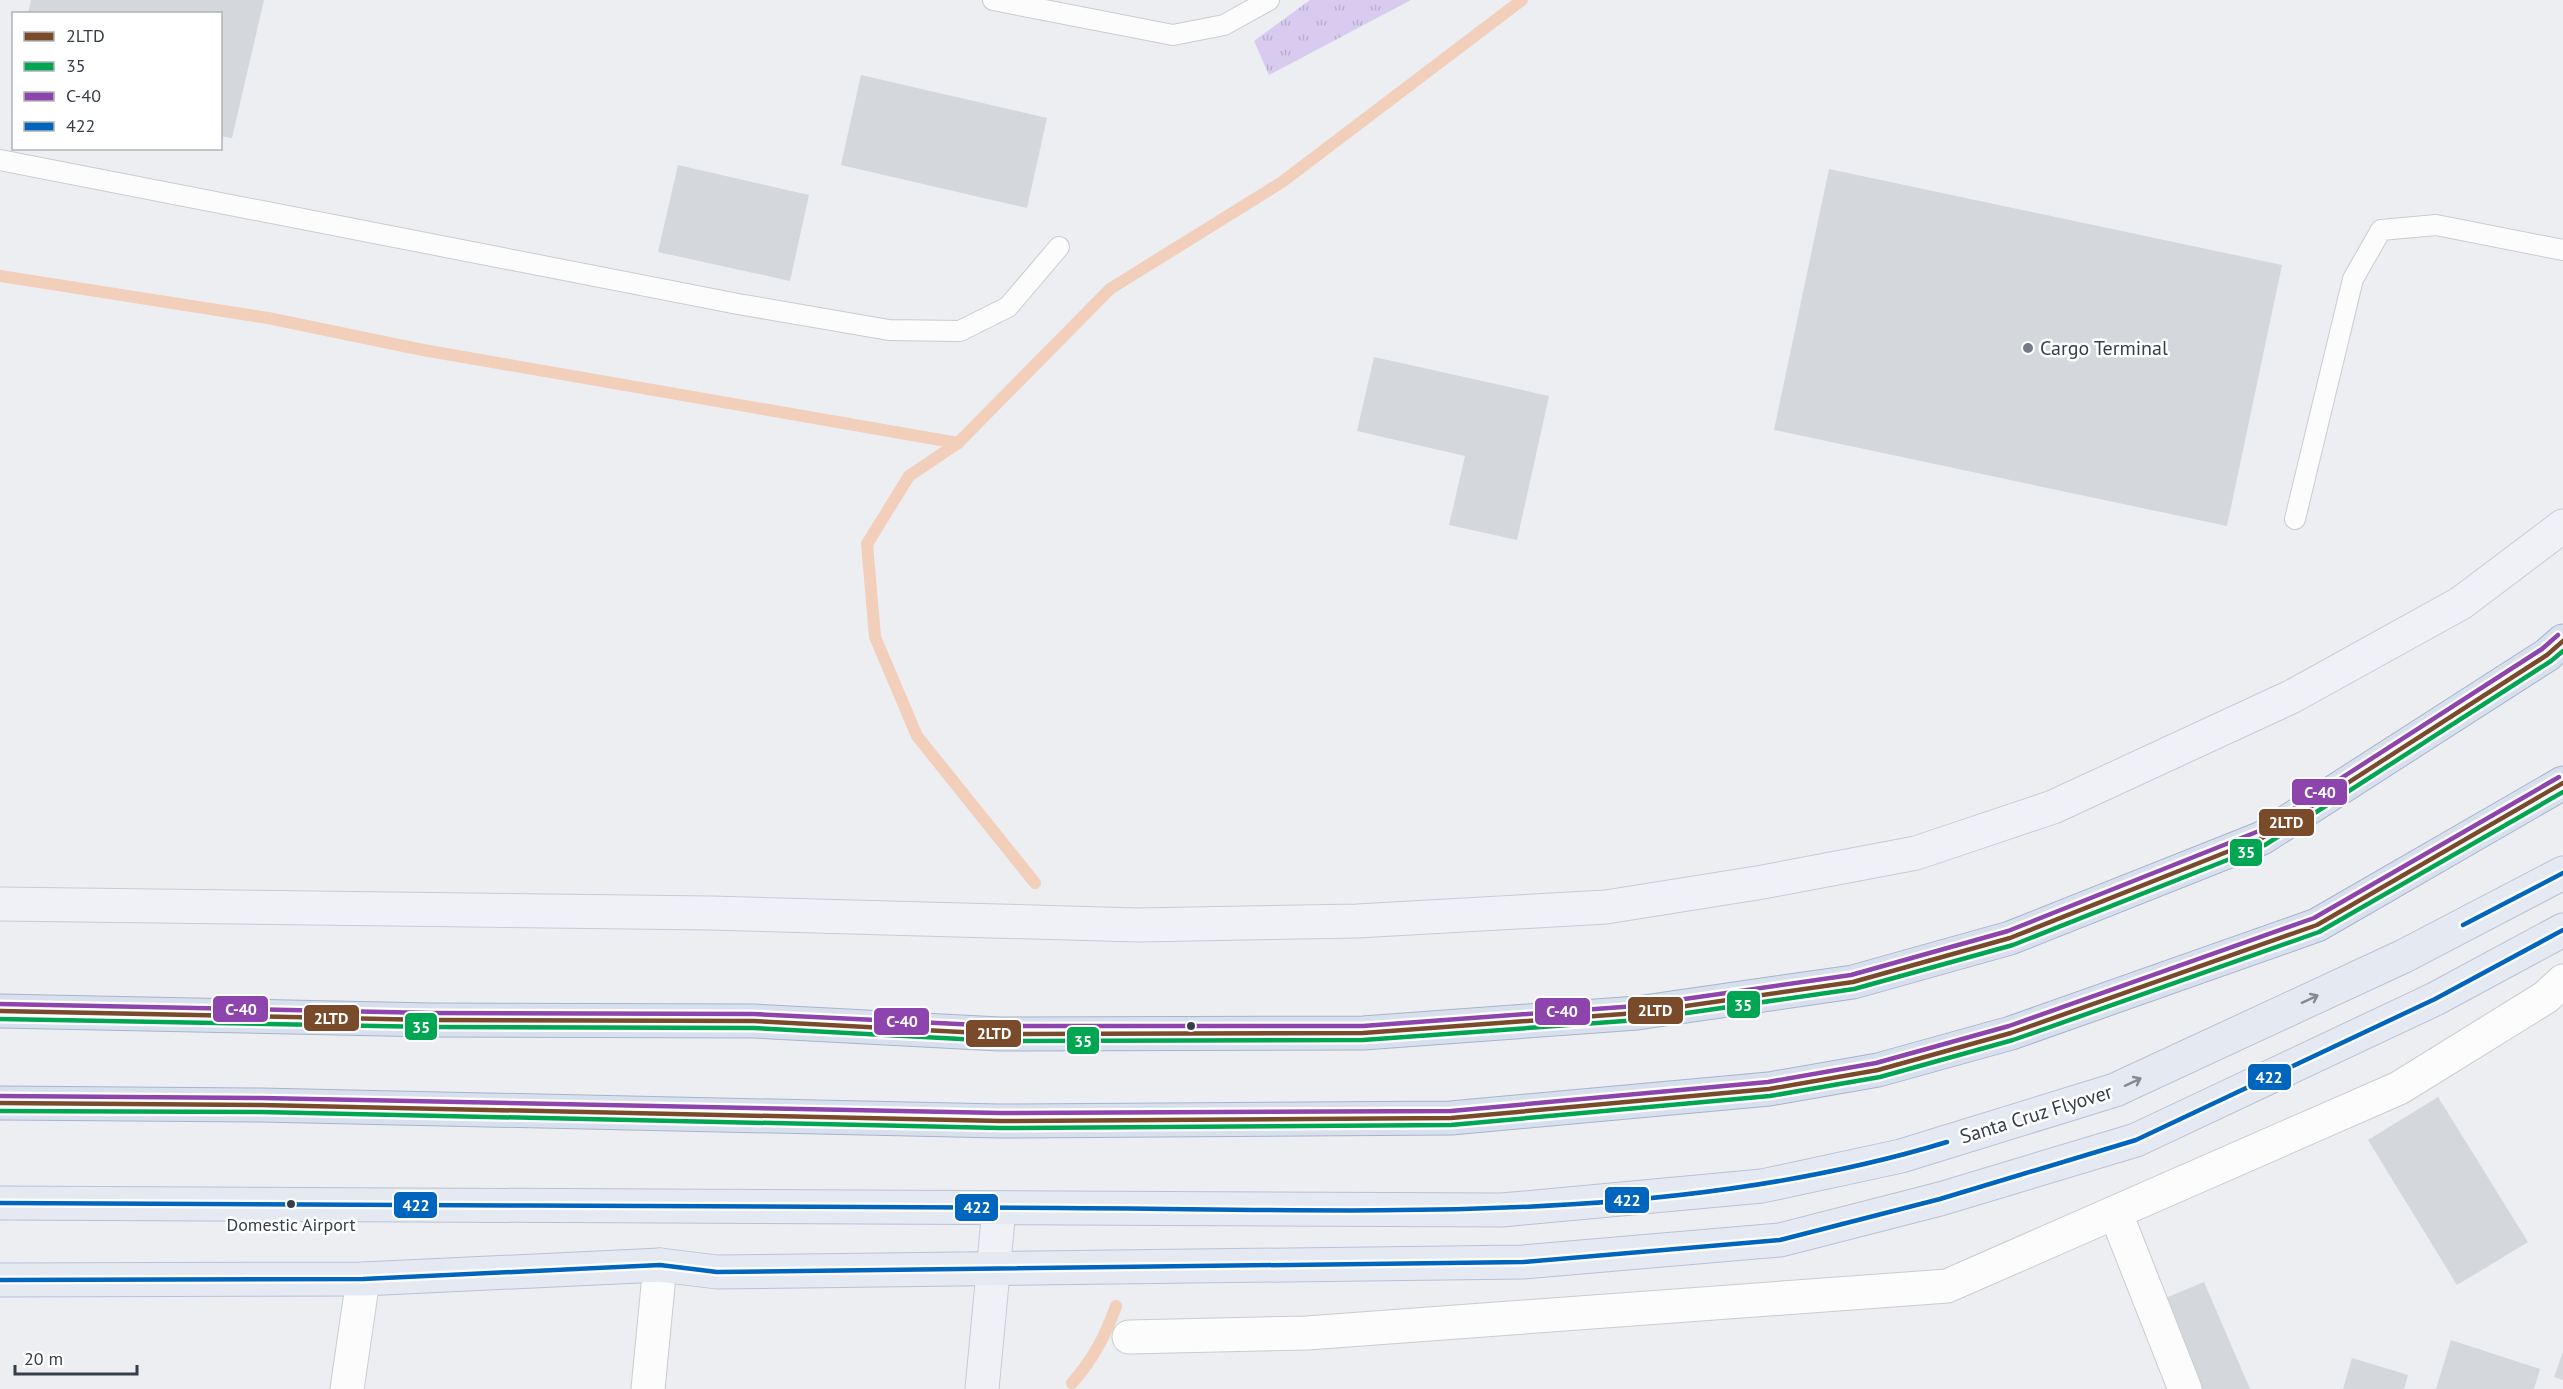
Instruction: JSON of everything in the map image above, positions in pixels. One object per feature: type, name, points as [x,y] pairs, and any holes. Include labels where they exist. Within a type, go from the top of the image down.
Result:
[{"type":"highway","points":[[0,1011],[431,1020],[754,1021],[999,1034],[1363,1034],[1637,1013],[1852,982],[1998,941],[2262,838],[2537,661],[2563,641]]},
{"type":"highway","points":[[0,1103],[261,1105],[1000,1122],[1451,1118],[1769,1089],[1878,1071],[2011,1034],[2317,925],[2563,783]]},
{"type":"main road","name":"Santa Cruz Flyover","points":[[0,1203],[1503,1210],[1762,1186],[1901,1156],[2115,1090],[2404,956],[2563,873]]},
{"type":"main road","points":[[0,1280],[363,1279],[660,1265],[717,1272],[1523,1262],[1780,1240],[1940,1199],[2136,1140],[2435,999],[2563,930]]},
{"type":"street","points":[[0,904],[711,913],[1138,925],[1357,921],[1617,905],[1916,853],[2053,807],[2291,697],[2461,603],[2563,526]]},
{"type":"street","points":[[1129,1337],[1307,1333],[1947,1286],[2116,1214],[2399,1088],[2546,997],[2563,981]]},
{"type":"street","points":[[981,1389],[999,1209]]},
{"type":"street","points":[[2116,1214],[2185,1389]]},
{"type":"street","points":[[648,1389],[660,1265]]},
{"type":"street","points":[[347,1389],[363,1279]]},
{"type":"lane","points":[[993,0],[1173,35],[1224,25],[1269,0]]},
{"type":"lane","points":[[0,160],[738,304],[889,330],[960,331],[1008,307],[1059,247]]},
{"type":"lane","points":[[2295,519],[2353,279],[2380,230],[2436,225],[2563,250]]},
{"type":"green space","points":[[1310,0],[1411,0],[1269,75],[1254,41]]},
{"type":"building","points":[[31,0],[264,0],[232,138],[222,136],[222,12],[28,12]]},
{"type":"building","points":[[861,75],[1047,118],[1027,208],[841,165]]},
{"type":"building","points":[[678,165],[809,195],[790,281],[658,252]]},
{"type":"building","name":"Cargo Terminal","points":[[1829,169],[2282,265],[2227,526],[1774,430]]},
{"type":"building","points":[[1374,357],[1549,396],[1517,540],[1449,525],[1465,456],[1357,431]]},
{"type":"building","points":[[2438,1097],[2528,1242],[2457,1285],[2368,1140]]},
{"type":"building","points":[[2204,1282],[2250,1389],[2202,1389],[2163,1299]]},
{"type":"building","points":[[2451,1340],[2540,1369],[2534,1389],[2436,1389]]},
{"type":"building","points":[[2563,1352],[2563,1380],[2554,1377]]},
{"type":"building","points":[[2352,1358],[2408,1375],[2404,1389],[2343,1389]]},
{"type":"waterway","points":[[1035,883],[917,736],[875,637],[867,544],[909,476],[958,443],[1110,289],[1282,182],[1522,0]]},
{"type":"waterway","points":[[0,276],[268,318],[423,350],[958,443]]},
{"type":"waterway","points":[[1072,1383],[1098,1347],[1116,1306]]},
{"type":"transit line","name":"C-40","points":[[0,1004],[431,1013],[754,1014],[999,1026],[1363,1026],[1636,1006],[1851,975],[2008,931],[2259,831],[2542,649],[2558,635]]},
{"type":"transit line","name":"2LTD","points":[[0,1011],[431,1020],[754,1021],[999,1034],[1363,1033],[1637,1013],[1853,982],[2010,938],[2262,838],[2547,655],[2563,641]]},
{"type":"transit line","name":"35","points":[[0,1019],[431,1027],[754,1028],[999,1041],[1363,1040],[1638,1020],[1854,989],[2013,945],[2265,845],[2551,661],[2563,651]]},
{"type":"transit line","name":"C-40","points":[[0,1096],[261,1098],[1000,1113],[1451,1111],[1768,1082],[1876,1063],[2009,1026],[2314,918],[2559,777]]},
{"type":"transit line","name":"2LTD","points":[[0,1103],[261,1105],[1000,1121],[1451,1118],[1769,1089],[1878,1070],[2011,1033],[2317,925],[2563,783]]},
{"type":"transit line","name":"35","points":[[0,1111],[261,1112],[1000,1128],[1451,1125],[1770,1096],[1880,1077],[2013,1040],[2319,932],[2563,792]]},
{"type":"transit line","name":"422","points":[[2463,925],[2563,873]]},
{"type":"transit line","name":"422","points":[[0,1280],[363,1279],[660,1265],[717,1272],[1523,1262],[1780,1240],[1940,1199],[2136,1140],[2435,999],[2563,930]]},
{"type":"transit line","name":"422","points":[[0,1203],[1282,1210],[1507,1208],[1619,1201],[1730,1189],[1840,1170],[1947,1142]]},
{"type":"place","name":"Cargo Terminal","points":[[2028,348]]},
{"type":"place","name":"Domestic Airport","points":[[291,1204]]}]
